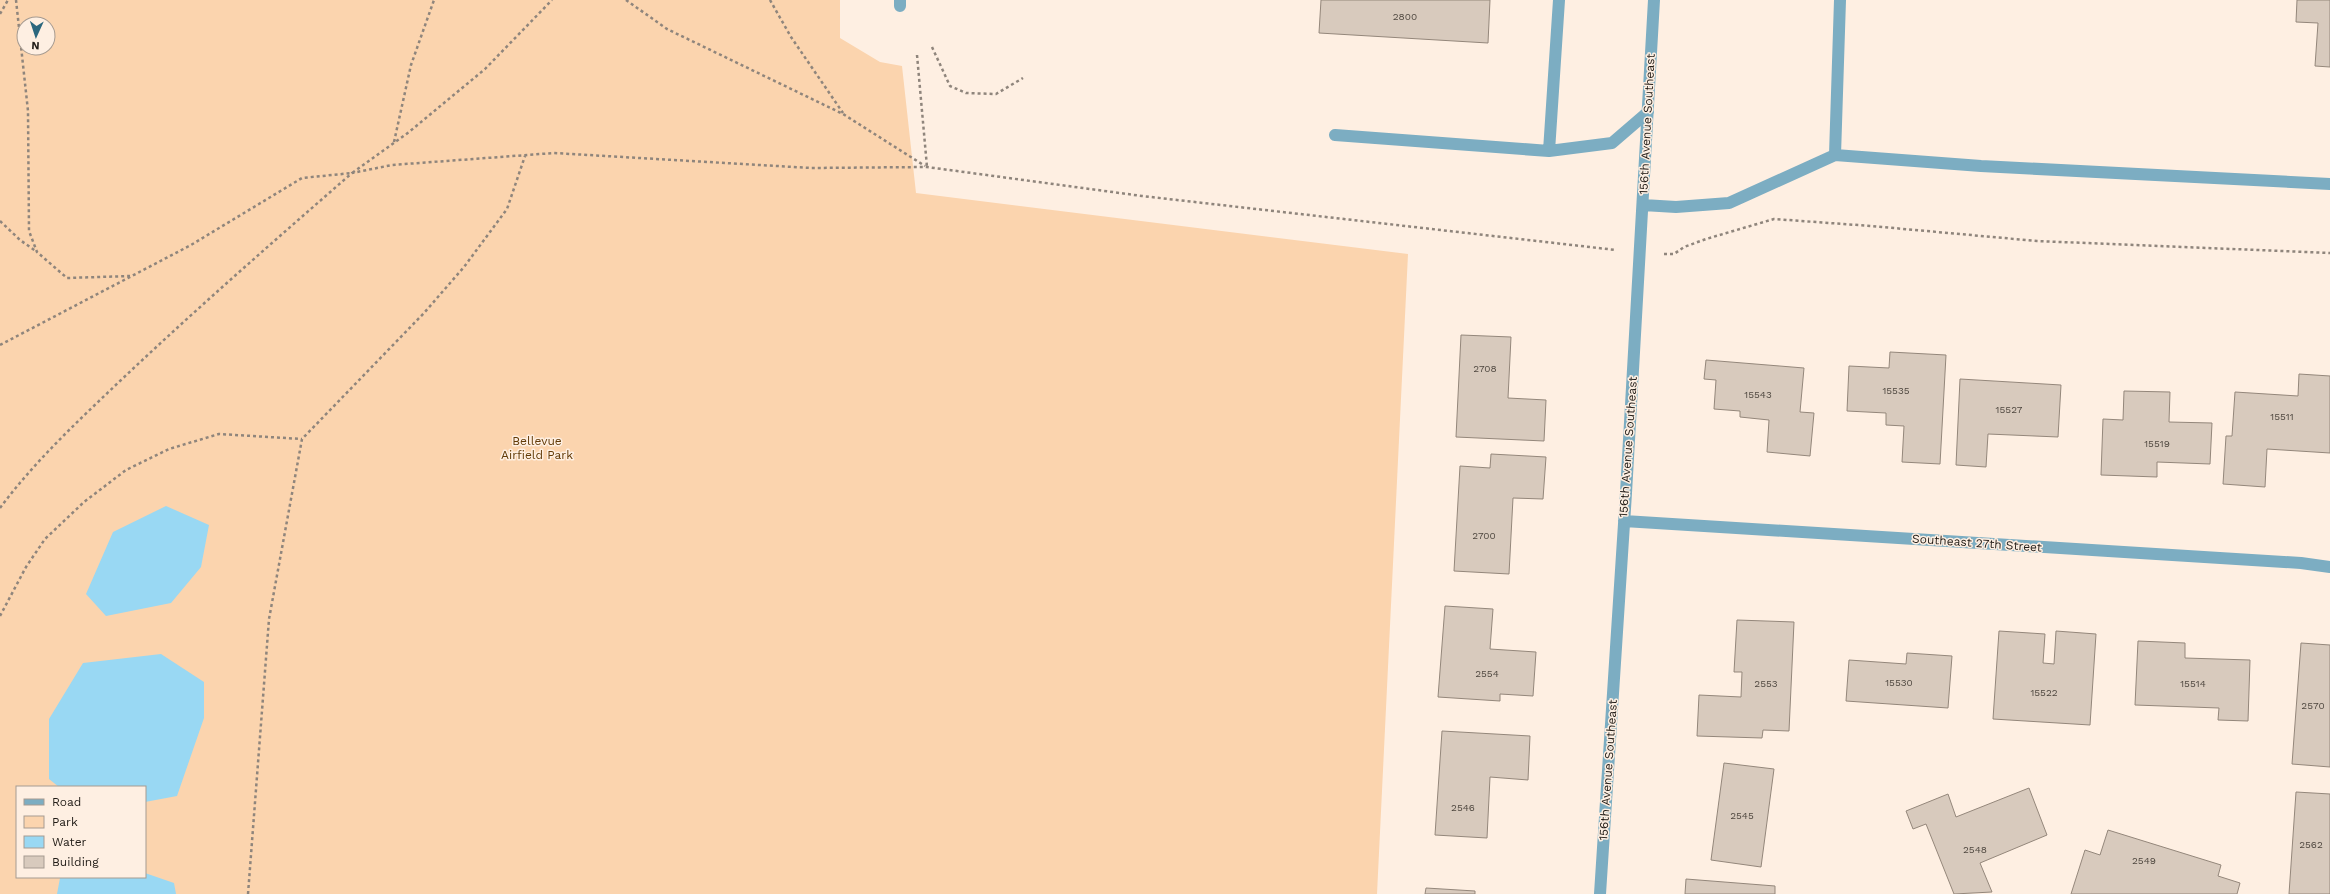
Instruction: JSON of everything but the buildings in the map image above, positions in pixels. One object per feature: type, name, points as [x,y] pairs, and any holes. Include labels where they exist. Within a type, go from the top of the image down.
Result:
[{"type":"street","points":[[1549,151],[1559,0]]},
{"type":"street","name":"156th Avenue Southeast","points":[[1600,894],[1624,521],[1654,0]]},
{"type":"street","points":[[1835,155],[1840,0]]},
{"type":"street","points":[[1335,135],[1549,151],[1612,143],[1648,112]]},
{"type":"street","points":[[1643,205],[1676,207],[1729,203],[1835,155],[1981,166],[2330,184]]},
{"type":"street","name":"Southeast 27th Street","points":[[1624,521],[2301,563],[2330,567]]},
{"type":"path","points":[[0,14],[8,0]]},
{"type":"path","points":[[16,0],[28,111],[29,231],[37,252]]},
{"type":"path","points":[[394,142],[411,65],[434,0]]},
{"type":"path","points":[[0,508],[18,484],[48,451],[152,350],[352,173],[394,142],[485,69],[552,0]]},
{"type":"path","points":[[626,0],[667,29],[843,114],[927,167]]},
{"type":"path","points":[[770,0],[791,37],[843,114]]},
{"type":"path","points":[[932,47],[950,86],[966,93],[996,94],[1023,78]]},
{"type":"path","points":[[917,55],[927,167]]},
{"type":"path","points":[[0,345],[190,245],[302,178],[352,173],[392,165],[554,153],[811,168],[927,167],[1142,196],[1614,250]]},
{"type":"path","points":[[248,894],[269,619],[302,439],[424,313],[464,267],[507,209],[525,156]]},
{"type":"path","points":[[1668,254],[1674,254],[1684,247],[1706,239],[1774,219],[2037,241],[2330,254]]},
{"type":"path","points":[[0,221],[20,240],[37,252],[67,278],[132,276]]},
{"type":"path","points":[[0,616],[26,567],[45,539],[84,502],[126,470],[169,449],[219,434],[302,439]]},
{"type":"green space","name":"Bellevue Airfield Park","points":[[0,0],[840,0],[840,38],[880,62],[902,66],[916,193],[1408,254],[1377,894],[0,894]]},
{"type":"water","points":[[166,506],[209,525],[201,567],[171,603],[106,616],[86,594],[113,532]]},
{"type":"water","points":[[161,654],[204,682],[204,718],[177,796],[146,802],[146,786],[58,786],[49,779],[49,719],[83,663]]},
{"type":"water","points":[[146,873],[174,883],[176,894],[57,894],[60,878],[146,878]]}]
